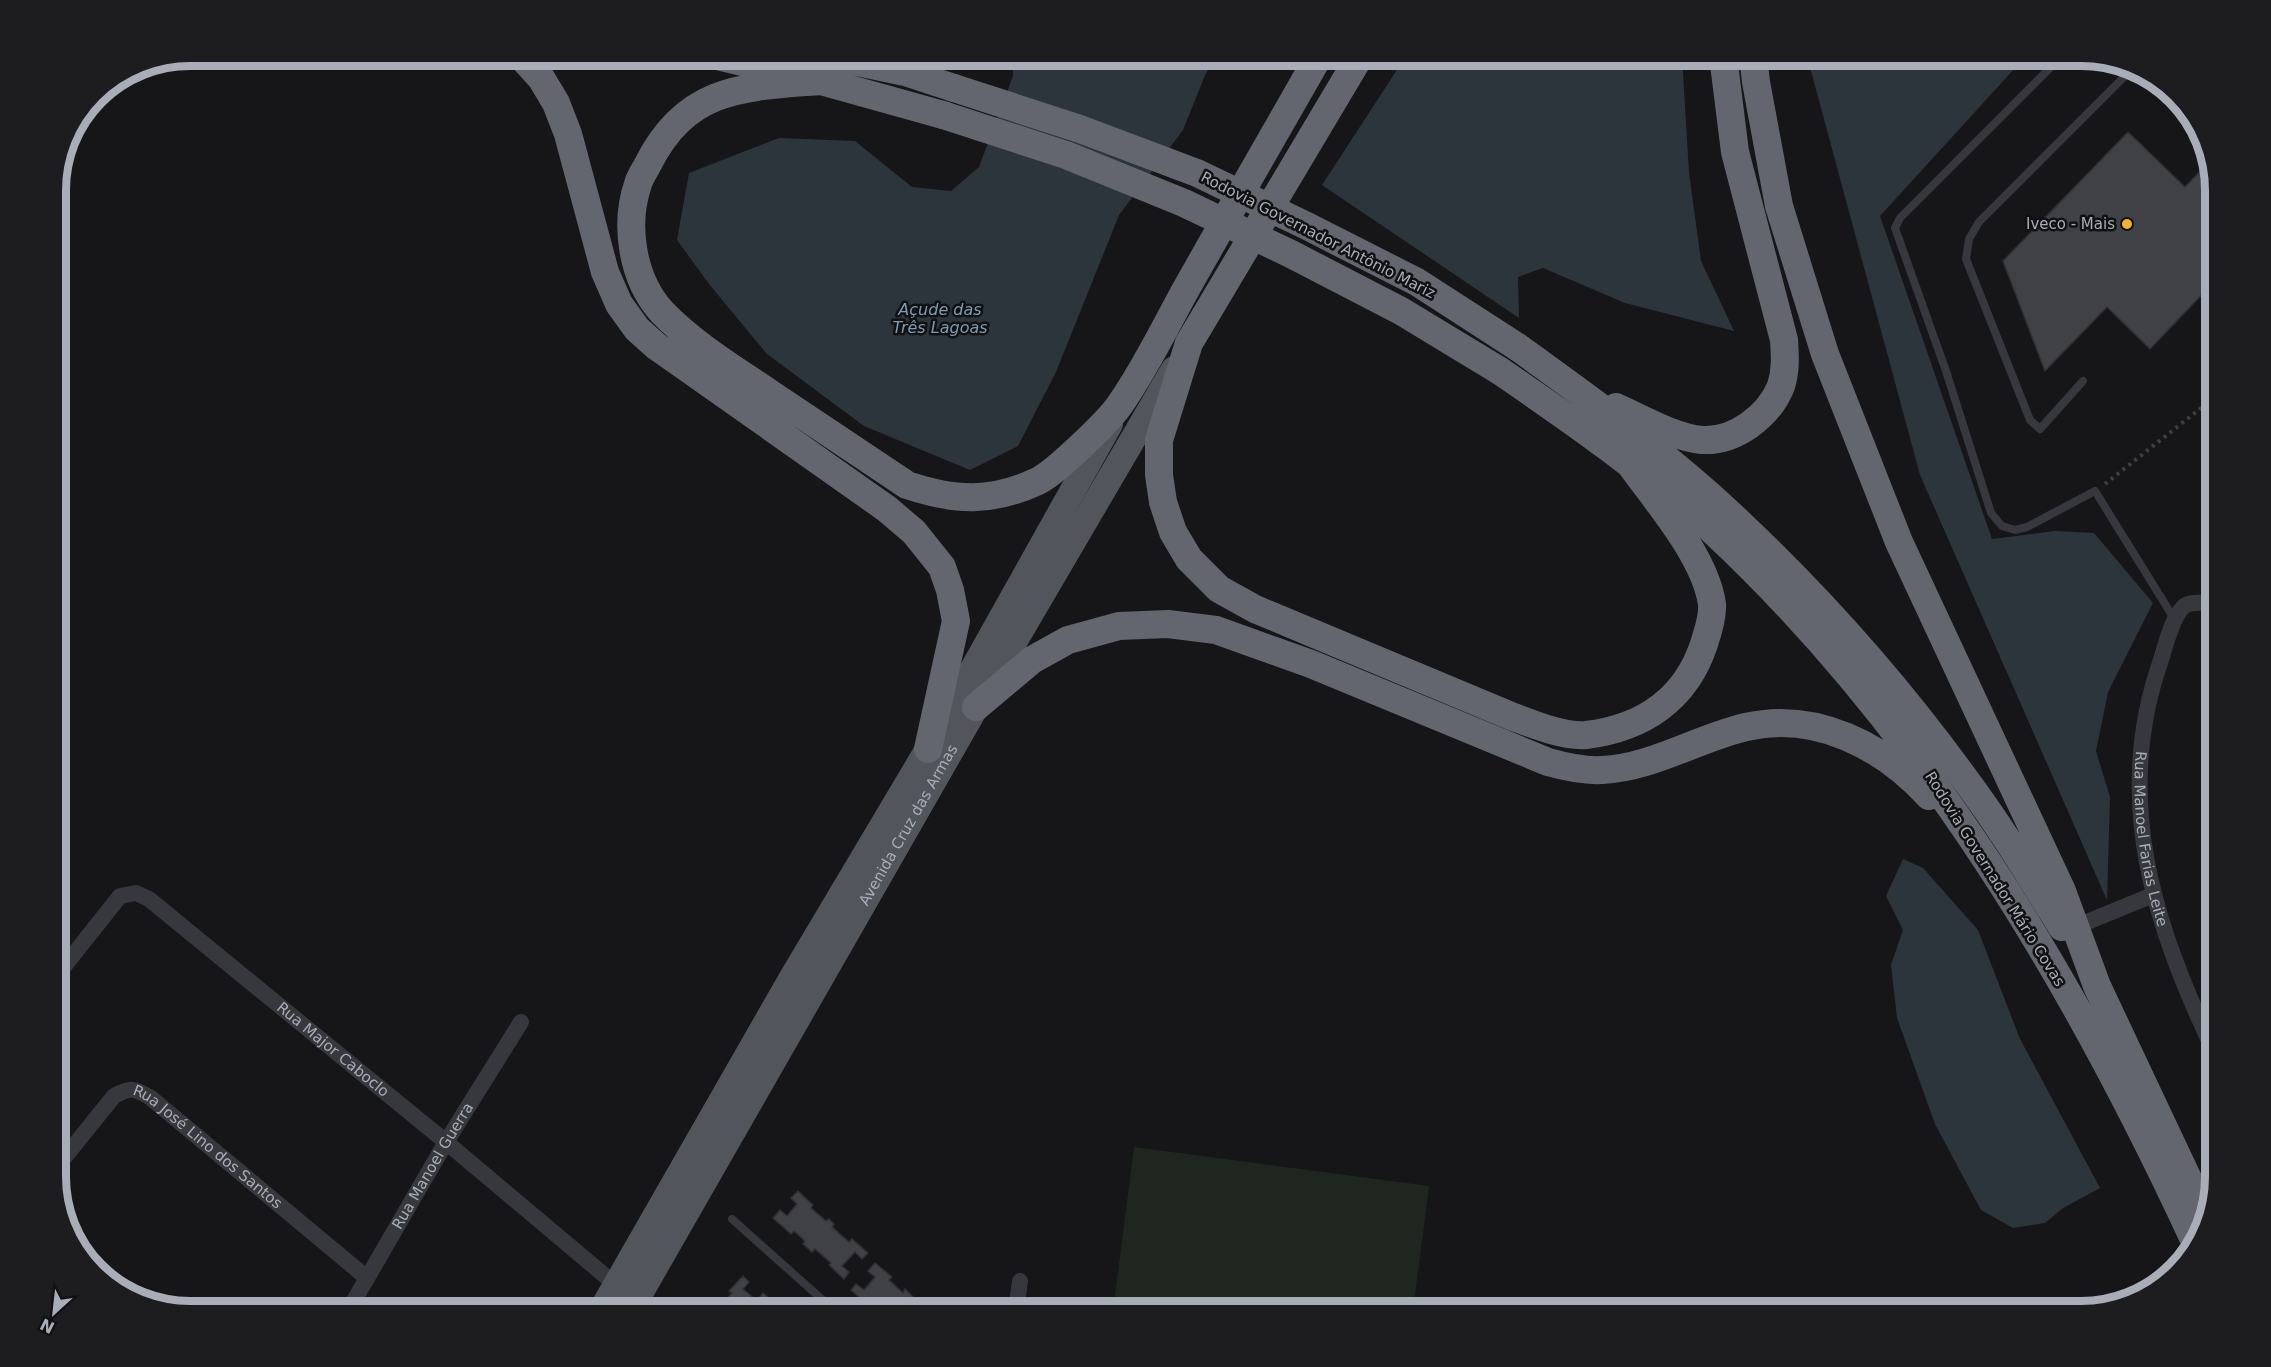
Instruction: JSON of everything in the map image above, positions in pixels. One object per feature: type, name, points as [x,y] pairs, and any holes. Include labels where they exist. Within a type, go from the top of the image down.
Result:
[{"type":"highway","points":[[530,66],[541,78],[556,103],[568,134],[605,272],[619,304],[637,329],[656,346],[887,508],[914,532],[942,567],[950,590],[956,621],[928,749]]},
{"type":"highway","name":"Rodovia Governador Antônio Mariz","points":[[807,66],[904,72],[1080,129],[1197,173],[1417,282],[1519,348],[1582,393],[1728,512],[1778,560],[1841,627],[1965,779],[2024,866],[2097,986]]},
{"type":"highway","points":[[890,66],[904,72]]},
{"type":"highway","points":[[825,68],[722,93],[697,106],[673,126],[652,156],[638,184],[632,215],[632,246],[644,284],[661,310],[706,350],[906,485],[933,494],[957,498],[990,496],[1040,480],[1065,461],[1120,405],[1313,66]]},
{"type":"highway","points":[[1354,66],[1189,343],[1159,440],[1159,475],[1163,502],[1173,532],[1189,559],[1219,589],[1256,609],[1545,729],[1584,735],[1621,728],[1658,711],[1680,690],[1699,659],[1709,631],[1712,605],[1704,576],[1689,546],[1627,460]]},
{"type":"highway","points":[[1582,393],[1680,435],[1702,440],[1724,439],[1744,429],[1773,401],[1781,385],[1785,365],[1784,340],[1734,152],[1724,66]]},
{"type":"highway","points":[[1754,66],[1779,206],[1825,354],[1899,542],[2062,891],[2097,986],[2201,1207]]},
{"type":"highway","name":"Rodovia Governador Mário Covas","points":[[825,68],[943,115],[1065,155],[1184,203],[1291,254],[1401,311],[1500,371],[1627,460],[1713,530],[1823,644],[1928,772],[2037,941],[2097,1046],[2191,1233]]},
{"type":"highway","points":[[976,707],[1032,660],[1068,640],[1119,626],[1168,624],[1216,630],[1311,664],[1548,762],[1576,769],[1603,770],[1640,763],[1747,727],[1792,722],[1829,729],[1865,745],[1894,765],[1923,789],[1980,850]]},
{"type":"main road","name":"Avenida Cruz das Armas","points":[[636,1301],[976,707],[1189,343]]},
{"type":"main road","name":"Avenida Cruz das Armas","points":[[607,1301],[790,981],[928,749],[1120,405]]},
{"type":"street","points":[[2175,620],[2188,604],[2205,603]]},
{"type":"street","name":"Rua Manoel Farias Leite","points":[[2175,620],[2155,676],[2145,723],[2138,786],[2144,855],[2153,895],[2190,1001],[2205,1031]]},
{"type":"street","name":"Rua Major Caboclo","points":[[66,965],[120,896],[136,893],[149,899],[446,1142],[616,1285]]},
{"type":"street","points":[[2075,927],[2153,895]]},
{"type":"street","name":"Rua Manoel Guerra","points":[[354,1301],[446,1142],[521,1022]]},
{"type":"street","name":"Rua José Lino dos Santos","points":[[66,1156],[114,1096],[127,1089],[139,1091],[151,1098],[367,1278]]},
{"type":"street","points":[[1017,1301],[1020,1281]]},
{"type":"lane","points":[[2052,66],[1900,218],[1895,228],[1946,371],[1986,500],[1995,520],[2002,526],[2015,530],[2027,527],[2095,492],[2175,620]]},
{"type":"lane","points":[[2083,381],[2040,429],[2030,420],[1966,259],[1969,239],[1979,222],[2127,74]]},
{"type":"lane","points":[[732,1219],[824,1301]]},
{"type":"path","points":[[2095,492],[2205,405]]},
{"type":"shaded area","points":[[1134,1147],[1429,1186],[1414,1301],[1114,1301]]},
{"type":"water","name":"Açude das Três Lagoas","points":[[1013,66],[1211,66],[1183,130],[1119,215],[1056,372],[1018,446],[970,470],[864,426],[767,354],[709,284],[677,240],[689,173],[779,138],[855,141],[912,187],[951,191],[979,167],[1013,76]]},
{"type":"water","points":[[1399,66],[1683,66],[1689,173],[1701,261],[1734,331],[1625,303],[1543,268],[1518,277],[1519,318],[1322,185]]},
{"type":"water","points":[[1810,66],[2017,66],[1880,216],[1992,539],[2055,531],[2094,533],[2153,603],[2108,692],[2096,751],[2110,797],[2107,900],[1920,475]]},
{"type":"water","points":[[1903,859],[1923,868],[1978,930],[2020,1039],[2100,1188],[2063,1208],[2045,1223],[2013,1228],[1981,1210],[1935,1124],[1897,1018],[1891,965],[1903,930],[1886,896]]},
{"type":"building","name":"Iveco - Mais","points":[[2128,132],[2185,187],[2203,168],[2205,291],[2150,349],[2107,307],[2045,371],[2003,261]]},
{"type":"building","points":[[798,1191],[813,1205],[811,1208],[826,1221],[829,1219],[834,1224],[832,1227],[849,1242],[852,1239],[868,1253],[862,1259],[855,1252],[842,1266],[849,1272],[844,1279],[815,1249],[812,1252],[803,1244],[805,1241],[794,1231],[791,1234],[773,1218],[780,1210],[787,1216],[797,1204],[791,1198]]},
{"type":"building","points":[[875,1263],[892,1277],[889,1280],[903,1293],[905,1289],[913,1297],[911,1301],[863,1301],[851,1290],[856,1284],[864,1290],[875,1277],[868,1271]]},
{"type":"building","points":[[743,1276],[749,1282],[743,1289],[757,1301],[725,1301],[732,1293],[729,1291]]},
{"type":"building","points":[[763,1293],[770,1299],[768,1301],[757,1301]]},
{"type":"place","name":"Iveco - Mais","points":[[2127,224]]}]
